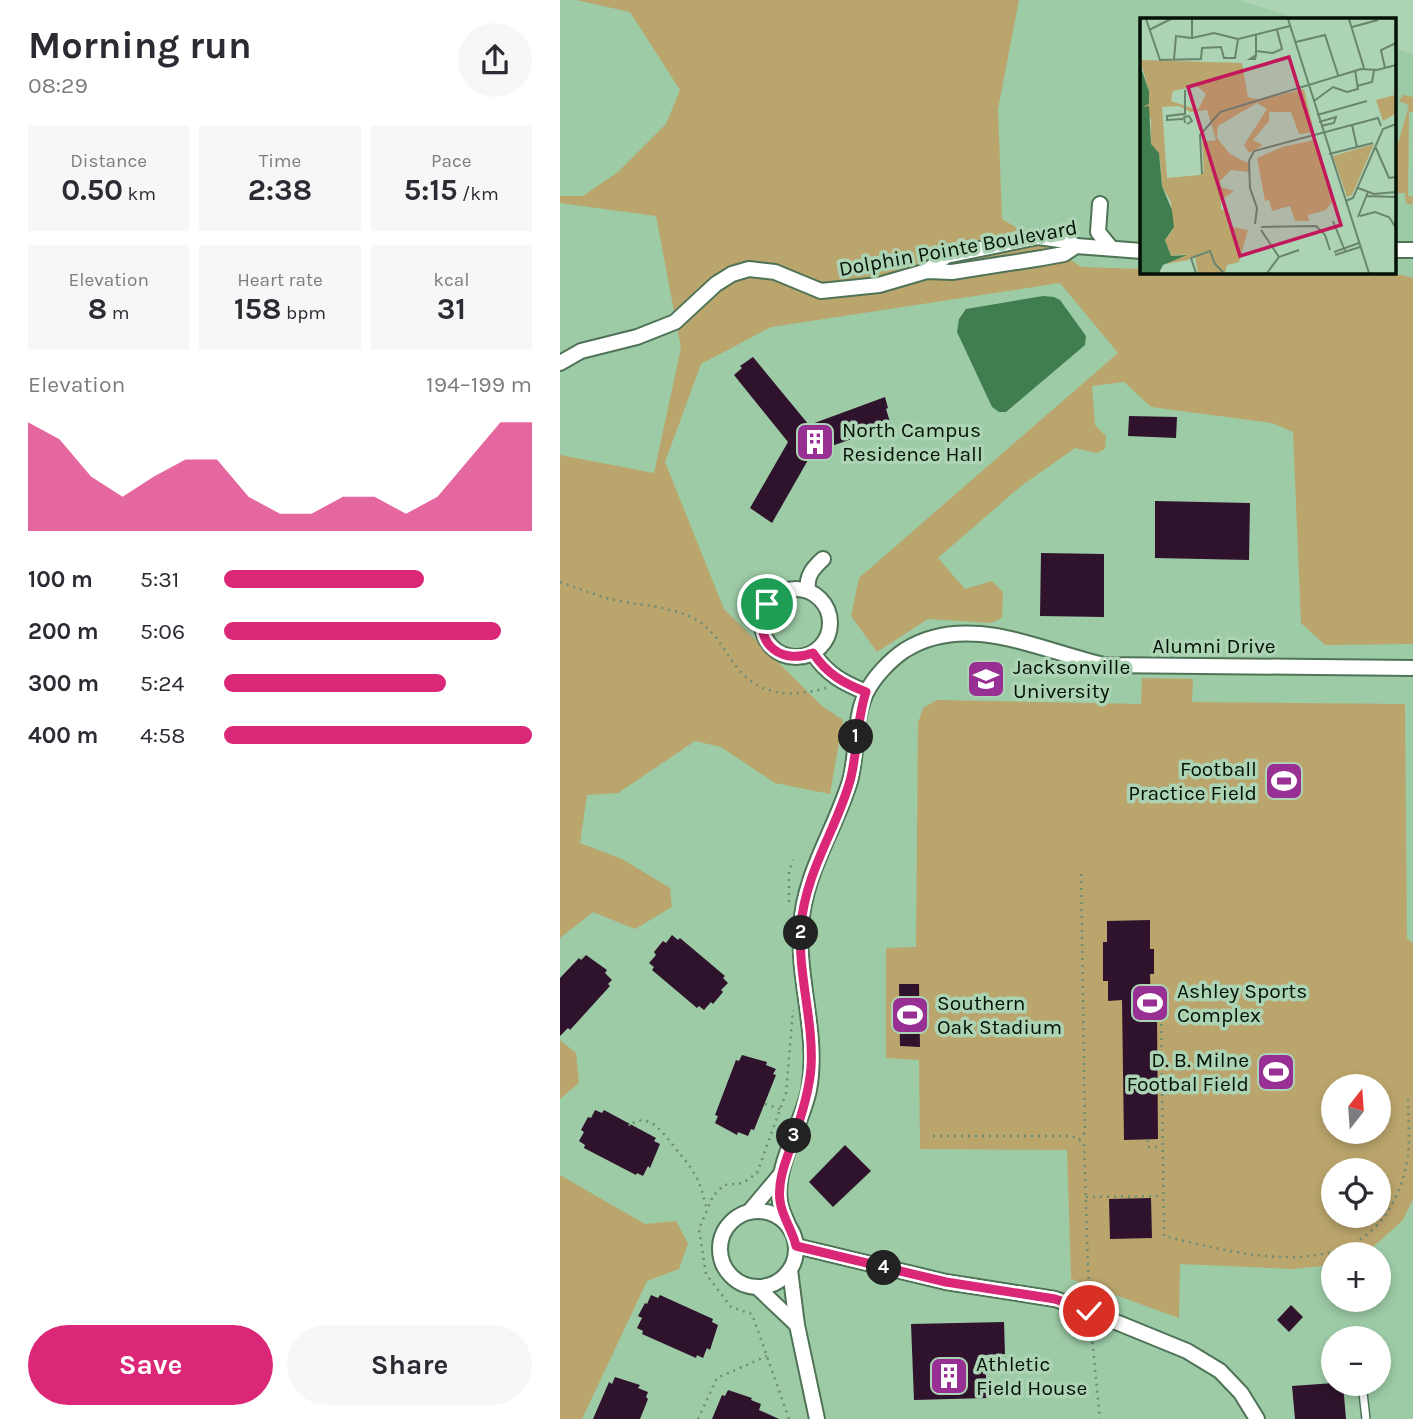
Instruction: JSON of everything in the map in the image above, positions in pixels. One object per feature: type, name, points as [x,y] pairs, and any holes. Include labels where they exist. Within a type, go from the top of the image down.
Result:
[{"type":"street","points":[[1100,204],[1098,233],[1111,248]]},
{"type":"street","points":[[927,271],[946,256],[1038,237],[1067,241],[1076,246]]},
{"type":"street","name":"Dolphin Pointe Boulevard","points":[[563,355],[637,337],[675,322],[716,284],[732,274],[749,269],[775,272],[821,291],[879,285],[927,271],[952,272],[1042,258],[1064,254],[1076,246],[1140,251]]},
{"type":"street","points":[[807,590],[810,572],[823,559]]},
{"type":"street","points":[[796,588],[807,590],[825,604],[831,625],[822,646],[802,657],[791,657],[770,647],[761,626],[762,614],[775,595],[796,588]]},
{"type":"street","name":"Alumni Drive","points":[[789,1227],[780,1202],[781,1174],[809,1090],[811,1065],[810,1022],[802,970],[801,925],[810,878],[851,778],[859,713],[866,692],[890,662],[919,642],[955,633],[1014,638],[1104,665],[1413,668]]},
{"type":"street","points":[[813,653],[822,667],[835,678],[866,692]]},
{"type":"street","name":"Alumni Drive","points":[[749,1212],[781,1174]]},
{"type":"street","points":[[749,1212],[772,1213],[789,1227],[796,1246],[795,1259],[790,1270],[771,1285],[745,1285],[734,1279],[726,1270],[721,1259],[722,1235],[738,1216],[749,1212]]},
{"type":"street","points":[[796,1246],[946,1282],[1055,1299],[1089,1311],[1187,1351],[1220,1371],[1241,1393],[1257,1419]]},
{"type":"street","points":[[790,1270],[797,1325],[817,1419]]},
{"type":"street","points":[[757,1287],[797,1325]]},
{"type":"lane","points":[[1363,1396],[1366,1419]]},
{"type":"path","points":[[560,582],[606,598],[665,608],[692,618],[720,640],[739,670],[758,688],[780,695],[811,691],[827,687],[835,678]]},
{"type":"path","points":[[790,909],[789,872],[793,860]]},
{"type":"path","points":[[1079,1140],[1085,1132],[1081,870]]},
{"type":"path","points":[[789,1419],[752,1314],[731,1307],[706,1275],[699,1229],[712,1196],[724,1185],[743,1183],[757,1173],[789,1076],[793,998]]},
{"type":"path","points":[[1147,1013],[1147,1008],[1161,1008],[1164,1236],[1262,1258],[1323,1255],[1346,1247],[1373,1230],[1401,1186],[1407,1164],[1408,1098]]},
{"type":"path","points":[[765,1104],[780,1109]]},
{"type":"path","points":[[629,1124],[641,1120],[662,1130],[694,1171],[706,1208]]},
{"type":"path","points":[[933,1136],[1072,1136],[1084,1143],[1089,1311],[1100,1419]]},
{"type":"path","points":[[1148,1140],[1148,1147],[1163,1147]]},
{"type":"path","points":[[1086,1197],[1163,1196]]},
{"type":"path","points":[[698,1419],[717,1378],[767,1356]]},
{"type":"shaded area","name":"Jacksonville University","points":[[560,0],[1238,0],[1297,18],[1140,18],[1140,273],[1396,273],[1396,49],[1413,54],[1413,1419],[560,1419]]},
{"type":"shaded area","points":[[576,0],[1019,0],[998,109],[1002,219],[1082,267],[1140,269],[1140,273],[1402,275],[1413,278],[1413,644],[1325,645],[1301,623],[1293,432],[1272,423],[1151,407],[1124,382],[1092,386],[1095,425],[1106,436],[1105,449],[1097,453],[1075,448],[1021,486],[938,558],[965,589],[992,581],[1003,592],[1002,618],[991,623],[928,619],[877,652],[851,616],[859,578],[1118,353],[1060,283],[771,327],[701,364],[665,462],[724,609],[822,706],[843,720],[830,794],[775,783],[721,747],[695,741],[618,793],[587,795],[580,843],[622,859],[670,888],[672,907],[635,929],[593,912],[560,938],[560,455],[654,473],[681,348],[656,216],[560,203],[560,196],[583,196],[618,172],[666,124],[680,90],[630,12]]},
{"type":"shaded area","points":[[1403,95],[1413,97],[1413,112],[1409,112],[1408,196],[1413,197],[1412,205],[1406,203],[1405,193],[1396,193],[1396,151],[1409,105],[1399,101]]},
{"type":"shaded area","points":[[1043,296],[1060,300],[1086,336],[1085,345],[1006,412],[999,412],[992,407],[957,332],[959,319],[966,309]]},
{"type":"shaded area","name":"Ashley Sports Complex","points":[[1142,678],[1193,679],[1192,702],[1405,704],[1407,938],[1413,943],[1413,1199],[1403,1220],[1378,1242],[1321,1242],[1321,1266],[1293,1269],[1180,1264],[1179,1318],[1071,1279],[1067,1150],[920,1149],[919,1060],[886,1058],[886,948],[916,947],[918,723],[923,708],[937,700],[1141,704]]},
{"type":"shaded area","points":[[560,1040],[576,1053],[579,1083],[560,1099]]},
{"type":"shaded area","points":[[560,1175],[645,1224],[676,1221],[688,1243],[679,1269],[647,1281],[582,1419],[560,1419]]},
{"type":"building","name":"North Campus Residence Hall","points":[[753,357],[809,425],[885,397],[891,425],[812,453],[772,523],[750,508],[788,442],[734,375],[742,368],[740,366]]},
{"type":"building","points":[[1129,416],[1177,417],[1176,438],[1128,436]]},
{"type":"building","points":[[1155,501],[1250,503],[1249,560],[1155,558]]},
{"type":"building","points":[[1041,553],[1104,554],[1104,617],[1040,616]]},
{"type":"building","points":[[1150,920],[1150,949],[1154,949],[1154,974],[1150,974],[1151,1013],[1157,1013],[1158,1139],[1124,1140],[1122,1000],[1108,1001],[1108,981],[1103,981],[1103,942],[1107,942],[1107,921]]},
{"type":"building","points":[[672,935],[678,940],[680,938],[725,976],[723,978],[728,983],[713,1004],[711,1002],[704,1010],[699,1006],[697,1008],[652,970],[654,967],[649,963],[663,941],[666,943]]},
{"type":"building","points":[[586,955],[607,970],[605,973],[612,980],[608,984],[610,986],[570,1030],[568,1028],[560,1036],[560,978],[579,958],[581,960]]},
{"type":"building","name":"Southern Oak Stadium","points":[[899,984],[919,984],[920,1047],[900,1046]]},
{"type":"building","points":[[742,1055],[767,1062],[766,1065],[776,1069],[754,1130],[751,1129],[748,1136],[738,1132],[737,1135],[715,1123],[718,1116],[715,1115],[736,1060],[739,1061]]},
{"type":"building","points":[[595,1110],[602,1113],[604,1110],[656,1138],[654,1141],[660,1144],[650,1168],[648,1166],[643,1176],[584,1148],[585,1145],[579,1141],[584,1132],[581,1130]]},
{"type":"building","points":[[845,1145],[871,1171],[833,1207],[809,1182]]},
{"type":"building","points":[[1151,1198],[1152,1238],[1110,1239],[1109,1199]]},
{"type":"building","points":[[651,1295],[658,1298],[660,1295],[713,1319],[712,1322],[718,1325],[710,1350],[707,1348],[703,1358],[697,1355],[696,1358],[642,1334],[643,1331],[637,1328],[642,1318],[638,1316]]},
{"type":"building","points":[[1291,1305],[1303,1317],[1289,1332],[1277,1320]]},
{"type":"building","name":"Athletic Field House","points":[[1004,1322],[1005,1354],[985,1355],[987,1398],[914,1400],[911,1324]]},
{"type":"building","points":[[615,1377],[640,1385],[638,1388],[648,1392],[640,1419],[593,1419],[609,1382],[612,1384]]},
{"type":"building","points":[[1321,1384],[1321,1396],[1344,1396],[1346,1419],[1295,1419],[1292,1386]]},
{"type":"building","points":[[728,1390],[752,1398],[751,1400],[761,1404],[759,1410],[779,1419],[712,1419],[722,1395],[725,1396]]},
{"type":"place","name":"North Campus Residence Hall","points":[[815,442]]},
{"type":"place","name":"Jacksonville University","points":[[986,679]]},
{"type":"place","name":"Football Practice Field","points":[[1284,781]]},
{"type":"place","name":"Ashley Sports Complex","points":[[1150,1003]]},
{"type":"place","name":"Southern Oak Stadium","points":[[910,1015]]},
{"type":"place","name":"D. B. Milne Footbal Field","points":[[1276,1072]]},
{"type":"place","name":"Athletic Field House","points":[[949,1376]]},
{"type":"route","points":[[767,604],[762,614],[761,626],[770,647],[791,657],[813,653],[822,667],[835,678],[866,692],[859,713],[851,778],[810,878],[801,925],[800,947],[810,1022],[811,1065],[809,1090],[781,1174],[780,1202],[796,1246],[946,1282],[1055,1299],[1089,1311]]}]
